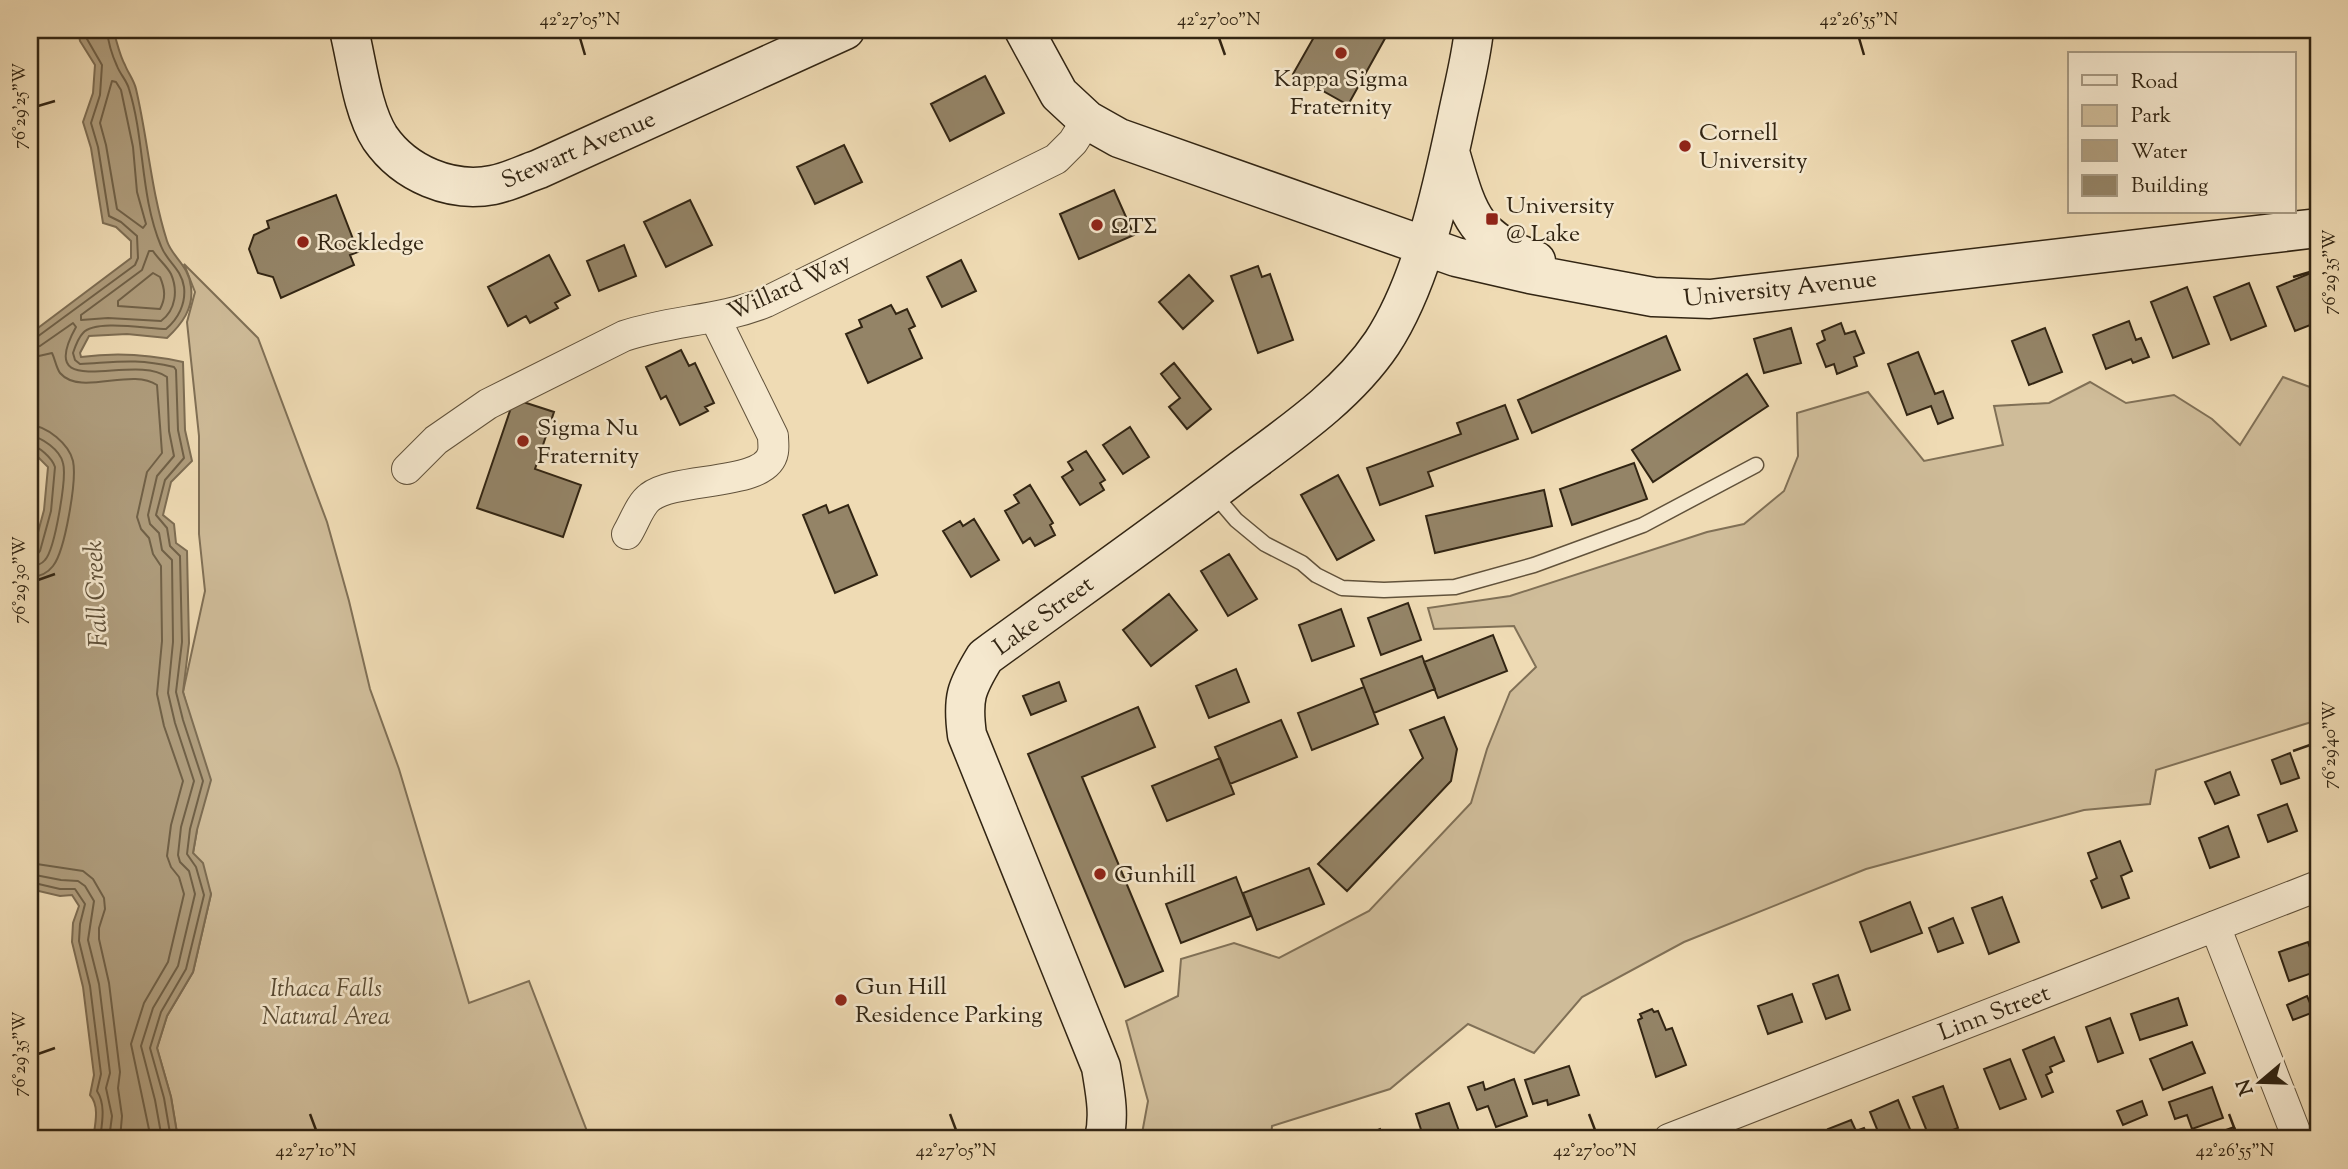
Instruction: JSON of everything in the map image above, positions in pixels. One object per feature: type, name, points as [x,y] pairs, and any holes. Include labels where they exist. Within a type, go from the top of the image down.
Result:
[{"type":"street","name":"Stewart Avenue","points":[[349,30],[367,107],[380,138],[406,164],[428,178],[456,186],[479,187],[497,184],[539,169],[845,30]]},
{"type":"street","points":[[1024,30],[1059,94],[1087,120],[1119,138],[1424,245],[1450,152],[1474,30]]},
{"type":"street","name":"Willard Way","points":[[407,469],[436,440],[488,404],[624,337],[681,322],[715,318],[766,302],[1056,159],[1073,142],[1087,120]]},
{"type":"street","points":[[1450,152],[1463,197],[1480,229],[1500,245],[1520,255],[1600,286]]},
{"type":"street","name":"University Avenue","points":[[1424,245],[1456,257],[1653,297],[1710,299],[2318,228]]},
{"type":"street","name":"Lake Street","points":[[1104,1139],[1107,1101],[1101,1067],[968,734],[964,710],[969,684],[985,657],[1309,419],[1350,381],[1381,344],[1401,308],[1424,245]]},
{"type":"street","points":[[627,534],[648,498],[666,487],[743,476],[762,469],[773,454],[773,436],[715,318]]},
{"type":"street","name":"Linn Street","points":[[1669,1139],[2318,886]]},
{"type":"street","points":[[2215,926],[2298,1139]]},
{"type":"lane","points":[[1212,492],[1236,520],[1265,544],[1302,563],[1315,575],[1342,588],[1384,590],[1454,587],[1534,565],[1643,525],[1756,465]]},
{"type":"green space","name":"Ithaca Falls Natural Area","points":[[184,264],[258,338],[327,522],[370,689],[399,769],[469,1003],[529,981],[590,1139],[178,1139],[171,1097],[157,1048],[167,1016],[193,972],[211,894],[193,853],[197,830],[190,718],[183,692],[205,591],[199,534],[199,436],[187,322],[195,292]]},
{"type":"green space","points":[[2283,377],[2318,390],[2318,720],[2156,770],[2150,804],[2084,810],[1866,869],[1684,942],[1582,997],[1534,1053],[1468,1024],[1390,1089],[1272,1126],[1271,1139],[1141,1139],[1148,1101],[1126,1021],[1178,996],[1181,959],[1234,943],[1279,958],[1369,911],[1471,803],[1487,749],[1510,692],[1536,667],[1514,626],[1434,629],[1428,608],[1510,596],[1707,532],[1744,524],[1784,491],[1798,456],[1797,413],[1868,392],[1924,461],[2003,445],[1994,406],[2049,403],[2090,382],[2126,403],[2174,395],[2212,419],[2240,445]]},
{"type":"water","name":"Fall Creek","points":[[78,30],[113,30],[136,89],[157,203],[167,241],[184,267],[191,287],[191,302],[186,315],[167,338],[127,334],[89,336],[80,353],[81,357],[132,355],[183,362],[185,430],[192,461],[171,482],[163,515],[174,524],[176,543],[187,551],[189,643],[183,692],[211,780],[193,853],[203,863],[211,894],[193,972],[167,1016],[157,1048],[171,1097],[178,1139],[93,1139],[96,1110],[90,1095],[94,1075],[83,987],[72,942],[73,923],[79,906],[72,895],[60,896],[30,889],[30,562],[44,510],[48,467],[30,449],[30,334],[131,258],[131,241],[116,227],[103,223],[91,148],[83,122],[93,93],[95,65],[80,41]]},
{"type":"building","name":"Kappa Sigma Fraternity","points":[[1318,30],[1383,30],[1388,33],[1348,105],[1293,74]]},
{"type":"building","points":[[985,76],[1004,113],[950,141],[931,104]]},
{"type":"building","points":[[844,145],[862,182],[815,204],[797,167]]},
{"type":"building","name":"ΩΤΣ","points":[[1114,190],[1134,235],[1079,259],[1060,214]]},
{"type":"building","name":"Rockledge","points":[[336,195],[358,252],[350,255],[354,265],[281,298],[273,277],[258,273],[249,249],[254,235],[269,228],[267,221]]},
{"type":"building","points":[[690,200],[712,245],[666,267],[644,222]]},
{"type":"building","points":[[624,245],[636,276],[599,291],[587,261]]},
{"type":"building","points":[[549,255],[570,295],[555,303],[558,308],[530,323],[526,316],[508,326],[488,287]]},
{"type":"building","points":[[961,260],[976,291],[942,307],[927,277]]},
{"type":"building","points":[[1258,266],[1262,277],[1270,274],[1293,340],[1258,353],[1231,276]]},
{"type":"building","points":[[2318,270],[2318,322],[2295,331],[2277,287]]},
{"type":"building","points":[[1189,275],[1213,301],[1183,329],[1159,302]]},
{"type":"building","points":[[2249,283],[2266,326],[2231,340],[2214,297]]},
{"type":"building","points":[[2187,287],[2209,344],[2173,358],[2151,302]]},
{"type":"building","points":[[891,305],[896,314],[907,309],[915,326],[909,329],[922,358],[868,383],[846,334],[862,327],[859,320]]},
{"type":"building","points":[[2129,321],[2136,340],[2141,338],[2149,357],[2133,363],[2131,359],[2106,369],[2093,335]]},
{"type":"building","points":[[1841,323],[1845,334],[1855,331],[1864,353],[1854,357],[1857,366],[1837,374],[1834,364],[1826,367],[1817,344],[1825,340],[1822,331]]},
{"type":"building","points":[[1791,328],[1801,363],[1764,373],[1754,339]]},
{"type":"building","points":[[2045,328],[2062,372],[2029,385],[2012,341]]},
{"type":"building","points":[[1666,336],[1680,370],[1532,433],[1518,400]]},
{"type":"building","points":[[681,350],[689,366],[695,363],[714,403],[705,407],[708,411],[680,425],[666,396],[661,399],[646,367]]},
{"type":"building","points":[[1918,352],[1935,394],[1943,391],[1953,418],[1938,424],[1931,406],[1907,415],[1888,364]]},
{"type":"building","points":[[1174,363],[1211,409],[1187,429],[1169,407],[1180,398],[1161,374]]},
{"type":"building","points":[[1747,374],[1768,406],[1653,482],[1632,450]]},
{"type":"building","name":"Sigma Nu Fraternity","points":[[514,399],[554,412],[535,469],[581,485],[563,537],[477,508]]},
{"type":"building","points":[[1505,405],[1518,439],[1428,472],[1433,486],[1380,505],[1367,468],[1461,434],[1457,423]]},
{"type":"building","points":[[1130,427],[1149,457],[1123,474],[1103,445]]},
{"type":"building","points":[[1086,451],[1105,480],[1100,483],[1104,490],[1080,505],[1062,477],[1073,470],[1068,462]]},
{"type":"building","points":[[1634,463],[1647,499],[1572,525],[1560,489]]},
{"type":"building","points":[[1338,475],[1374,540],[1337,560],[1301,495]]},
{"type":"building","points":[[1030,485],[1053,523],[1050,525],[1055,535],[1035,546],[1030,538],[1023,543],[1005,511],[1019,503],[1014,495]]},
{"type":"building","points":[[1544,490],[1552,526],[1435,553],[1426,516]]},
{"type":"building","points":[[826,505],[829,513],[848,505],[877,575],[835,593],[803,515]]},
{"type":"building","points":[[974,519],[999,560],[971,577],[943,531],[960,521],[963,526]]},
{"type":"building","points":[[1229,554],[1257,599],[1228,616],[1201,571]]},
{"type":"building","points":[[1169,594],[1197,630],[1151,666],[1123,630]]},
{"type":"building","points":[[1408,603],[1421,640],[1381,655],[1368,618]]},
{"type":"building","points":[[1341,609],[1354,646],[1312,661],[1299,625]]},
{"type":"building","points":[[1493,635],[1507,671],[1438,698],[1424,662]]},
{"type":"building","points":[[1422,656],[1435,689],[1374,713],[1361,679]]},
{"type":"building","points":[[1236,669],[1249,702],[1209,718],[1196,686]]},
{"type":"building","points":[[1059,682],[1066,701],[1031,715],[1023,696]]},
{"type":"building","points":[[1364,687],[1378,724],[1312,750],[1298,713]]},
{"type":"building","name":"Gunhill","points":[[1138,707],[1155,747],[1082,777],[1163,971],[1125,987],[1028,754]]},
{"type":"building","points":[[1444,717],[1457,749],[1451,781],[1347,891],[1318,864],[1423,758],[1410,730]]},
{"type":"building","points":[[1281,720],[1297,757],[1230,784],[1215,747]]},
{"type":"building","points":[[2290,753],[2299,778],[2281,784],[2272,760]]},
{"type":"building","points":[[1220,758],[1234,794],[1167,821],[1152,786]]},
{"type":"building","points":[[2230,772],[2239,795],[2215,804],[2205,782]]},
{"type":"building","points":[[2287,804],[2297,831],[2268,842],[2258,815]]},
{"type":"building","points":[[2228,826],[2239,857],[2210,868],[2199,838]]},
{"type":"building","points":[[2120,841],[2132,871],[2121,876],[2129,898],[2102,908],[2091,881],[2097,878],[2088,853]]},
{"type":"building","points":[[1309,868],[1324,904],[1257,930],[1243,893]]},
{"type":"building","points":[[1236,877],[1251,916],[1181,943],[1166,904]]},
{"type":"building","points":[[2002,897],[2019,942],[1989,954],[1972,908]]},
{"type":"building","points":[[1910,902],[1922,933],[1871,952],[1860,922]]},
{"type":"building","points":[[1953,918],[1963,943],[1938,952],[1929,928]]},
{"type":"building","points":[[2308,942],[2318,971],[2289,981],[2279,952]]},
{"type":"building","points":[[1838,975],[1850,1010],[1826,1019],[1813,984]]},
{"type":"building","points":[[1792,994],[1802,1022],[1768,1034],[1758,1006]]},
{"type":"building","points":[[2307,996],[2314,1012],[2293,1020],[2287,1005]]},
{"type":"building","points":[[2178,998],[2187,1025],[2140,1040],[2131,1014]]},
{"type":"building","points":[[1652,1009],[1654,1012],[1658,1011],[1666,1030],[1672,1028],[1686,1065],[1656,1077],[1638,1020],[1642,1018],[1640,1014]]},
{"type":"building","points":[[2110,1018],[2123,1053],[2098,1062],[2086,1027]]},
{"type":"building","points":[[2054,1037],[2064,1061],[2050,1067],[2052,1072],[2046,1075],[2053,1092],[2042,1097],[2023,1050]]},
{"type":"building","points":[[2192,1042],[2205,1073],[2163,1090],[2150,1059]]},
{"type":"building","points":[[2318,1050],[2318,1074],[2311,1053]]},
{"type":"building","points":[[2010,1059],[2026,1099],[2000,1109],[1984,1069]]},
{"type":"building","points":[[1569,1066],[1579,1095],[1548,1105],[1547,1100],[1533,1104],[1525,1080]]},
{"type":"building","points":[[1514,1079],[1527,1116],[1496,1127],[1488,1106],[1477,1110],[1468,1087],[1483,1082],[1485,1090]]},
{"type":"building","points":[[1943,1086],[1958,1128],[1930,1139],[1913,1097]]},
{"type":"building","points":[[2212,1087],[2223,1118],[2192,1129],[2187,1115],[2175,1119],[2169,1102]]},
{"type":"building","points":[[1898,1100],[1914,1139],[1881,1139],[1870,1112]]},
{"type":"building","points":[[2142,1101],[2147,1115],[2123,1125],[2117,1111]]},
{"type":"building","points":[[1449,1103],[1459,1131],[1434,1139],[1424,1139],[1416,1114]]},
{"type":"building","points":[[1851,1120],[1856,1131],[1864,1128],[1869,1139],[1832,1139],[1828,1129]]},
{"type":"building","points":[[2234,1127],[2239,1139],[2201,1139]]},
{"type":"building","points":[[1380,1129],[1384,1139],[1361,1137]]},
{"type":"building","points":[[2111,1131],[2114,1139],[2089,1139]]},
{"type":"place","name":"Kappa Sigma Fraternity","points":[[1341,53]]},
{"type":"place","name":"Cornell University","points":[[1685,146]]},
{"type":"place","name":"University @ Lake","points":[[1492,219]]},
{"type":"place","name":"ΩΤΣ","points":[[1097,225]]},
{"type":"place","name":"Rockledge","points":[[303,242]]},
{"type":"place","name":"Sigma Nu Fraternity","points":[[523,441]]},
{"type":"place","name":"Gunhill","points":[[1100,874]]},
{"type":"place","name":"Gun Hill Residence Parking","points":[[841,1000]]}]
